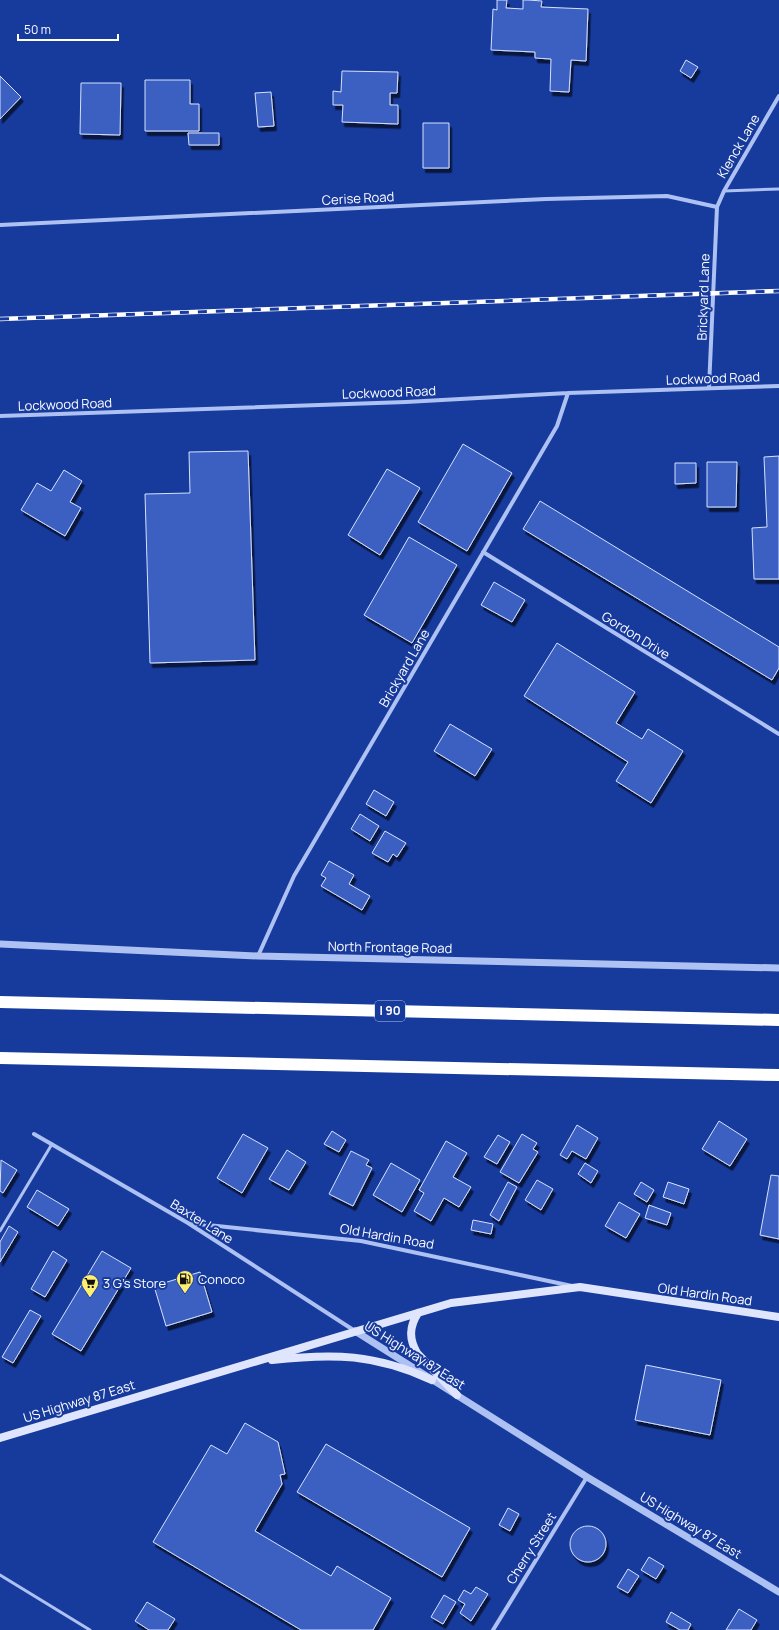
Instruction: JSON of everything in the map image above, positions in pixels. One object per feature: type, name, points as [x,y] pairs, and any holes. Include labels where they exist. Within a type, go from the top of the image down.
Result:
[{"type":"highway","name":"I 90","points":[[0,1002],[779,1020]]},
{"type":"highway","points":[[2,1059],[779,1075]]},
{"type":"main road","name":"Old Hardin Road","points":[[355,1331],[451,1303],[580,1287],[779,1317]]},
{"type":"main road","points":[[418,1313],[411,1328],[410,1334],[414,1347],[417,1353],[457,1395]]},
{"type":"main road","name":"US Highway 87 East","points":[[0,1438],[355,1331]]},
{"type":"main road","points":[[249,1363],[308,1356],[349,1356],[394,1364],[432,1380]]},
{"type":"street","name":"Klenck Lane","points":[[717,207],[724,191],[779,96]]},
{"type":"street","name":"Cerise Road","points":[[0,225],[554,199],[667,196],[717,207]]},
{"type":"street","name":"Brickyard Lane","points":[[709,388],[717,207]]},
{"type":"street","name":"Lockwood Road","points":[[0,416],[406,402],[568,393],[779,386]]},
{"type":"street","name":"Brickyard Lane","points":[[258,956],[294,876],[557,426],[568,393]]},
{"type":"street","name":"Gordon Drive","points":[[484,552],[779,734]]},
{"type":"street","name":"North Frontage Road","points":[[0,944],[258,956],[779,968]]},
{"type":"street","name":"Baxter Lane","points":[[34,1134],[188,1223],[355,1331]]},
{"type":"street","name":"Old Hardin Road","points":[[188,1223],[361,1241],[580,1287]]},
{"type":"street","name":"US Highway 87 East","points":[[355,1331],[587,1477],[779,1592]]},
{"type":"street","name":"Cherry Street","points":[[493,1630],[587,1477]]},
{"type":"lane","points":[[724,191],[779,189]]},
{"type":"lane","points":[[0,1231],[52,1144]]},
{"type":"lane","points":[[0,1576],[90,1630]]},
{"type":"building","points":[[497,0],[507,0],[506,8],[523,9],[523,0],[528,0],[542,1],[541,7],[588,9],[586,61],[571,60],[569,92],[550,91],[551,59],[535,58],[535,52],[491,50],[493,9],[497,10]]},
{"type":"building","points":[[686,60],[698,67],[691,78],[680,71]]},
{"type":"building","points":[[342,71],[398,72],[397,93],[390,93],[390,105],[398,105],[398,124],[342,122],[343,105],[333,105],[333,91],[341,92]]},
{"type":"building","points":[[0,76],[21,97],[0,119]]},
{"type":"building","points":[[145,80],[190,80],[190,104],[199,104],[199,131],[145,131]]},
{"type":"building","points":[[81,83],[121,83],[120,135],[80,134]]},
{"type":"building","points":[[271,92],[274,126],[258,127],[255,93]]},
{"type":"building","points":[[423,123],[449,123],[449,168],[423,168]]},
{"type":"building","points":[[188,133],[219,133],[219,145],[189,145]]},
{"type":"building","points":[[463,444],[512,473],[467,551],[418,522]]},
{"type":"building","points":[[248,451],[255,660],[150,663],[145,494],[190,493],[189,452]]},
{"type":"building","points":[[779,456],[779,579],[754,579],[752,528],[767,527],[764,457]]},
{"type":"building","points":[[707,462],[737,462],[736,507],[707,507]]},
{"type":"building","points":[[675,463],[696,463],[696,483],[675,484]]},
{"type":"building","points":[[387,469],[420,488],[380,555],[348,535]]},
{"type":"building","points":[[64,470],[82,481],[70,502],[81,508],[65,536],[21,510],[37,483],[51,491]]},
{"type":"building","points":[[540,501],[779,647],[779,668],[772,680],[523,529]]},
{"type":"building","points":[[409,537],[457,565],[412,643],[364,615]]},
{"type":"building","points":[[494,582],[525,600],[512,622],[481,605]]},
{"type":"building","points":[[557,643],[635,692],[616,723],[642,739],[648,729],[683,751],[651,803],[616,781],[628,762],[524,696]]},
{"type":"building","points":[[450,724],[492,749],[475,776],[434,751]]},
{"type":"building","points":[[374,790],[394,802],[386,816],[366,804]]},
{"type":"building","points":[[360,814],[379,826],[370,841],[351,829]]},
{"type":"building","points":[[385,831],[406,843],[397,857],[393,854],[388,862],[372,853]]},
{"type":"building","points":[[329,861],[354,875],[349,884],[370,896],[362,910],[321,886],[326,878],[321,875]]},
{"type":"building","points":[[719,1121],[747,1139],[730,1166],[702,1149]]},
{"type":"building","points":[[577,1125],[598,1138],[586,1159],[572,1151],[567,1159],[560,1155]]},
{"type":"building","points":[[332,1131],[346,1140],[339,1152],[324,1144]]},
{"type":"building","points":[[243,1134],[268,1148],[242,1193],[217,1178]]},
{"type":"building","points":[[522,1134],[537,1143],[533,1149],[538,1152],[519,1183],[500,1172]]},
{"type":"building","points":[[498,1135],[510,1142],[497,1164],[484,1157]]},
{"type":"building","points":[[446,1141],[467,1153],[453,1177],[471,1187],[459,1207],[444,1198],[431,1221],[414,1211],[424,1193],[419,1190]]},
{"type":"building","points":[[287,1150],[306,1162],[289,1190],[269,1179]]},
{"type":"building","points":[[351,1151],[369,1160],[366,1165],[372,1168],[353,1206],[329,1194]]},
{"type":"building","points":[[1,1160],[17,1170],[3,1193],[0,1191]]},
{"type":"building","points":[[391,1163],[420,1180],[402,1212],[373,1195]]},
{"type":"building","points":[[585,1163],[598,1171],[591,1183],[578,1174]]},
{"type":"building","points":[[771,1175],[779,1176],[779,1239],[760,1235]]},
{"type":"building","points":[[537,1180],[553,1189],[541,1210],[525,1200]]},
{"type":"building","points":[[508,1182],[517,1187],[499,1221],[490,1215]]},
{"type":"building","points":[[641,1182],[654,1190],[647,1202],[634,1194]]},
{"type":"building","points":[[668,1182],[689,1189],[684,1204],[663,1197]]},
{"type":"building","points":[[37,1190],[69,1209],[58,1226],[27,1207]]},
{"type":"building","points":[[619,1202],[640,1214],[626,1238],[605,1226]]},
{"type":"building","points":[[649,1205],[671,1213],[667,1225],[645,1218]]},
{"type":"building","points":[[473,1220],[493,1224],[491,1234],[471,1230]]},
{"type":"building","points":[[9,1226],[18,1232],[0,1262],[0,1242]]},
{"type":"building","points":[[53,1251],[67,1260],[45,1297],[31,1289]]},
{"type":"building","points":[[102,1251],[131,1268],[81,1351],[52,1334]]},
{"type":"building","points":[[200,1272],[212,1312],[166,1326],[154,1286]]},
{"type":"building","points":[[30,1310],[41,1316],[13,1363],[2,1357]]},
{"type":"building","points":[[646,1365],[721,1380],[710,1435],[635,1420]]},
{"type":"building","points":[[245,1423],[278,1442],[285,1474],[280,1475],[282,1484],[255,1531],[331,1576],[337,1566],[391,1598],[373,1630],[301,1630],[153,1542],[211,1445],[227,1454]]},
{"type":"building","points":[[326,1444],[470,1528],[442,1577],[297,1492]]},
{"type":"building","points":[[508,1508],[519,1514],[510,1531],[499,1525]]},
{"type":"building","points":[[592,1526],[601,1531],[605,1537],[605,1551],[601,1557],[592,1562],[584,1562],[575,1557],[571,1551],[570,1540],[575,1531],[581,1527]]},
{"type":"building","points":[[649,1557],[664,1566],[656,1579],[641,1570]]},
{"type":"building","points":[[628,1569],[639,1576],[628,1593],[617,1587]]},
{"type":"building","points":[[476,1587],[488,1594],[471,1621],[460,1613],[465,1604],[458,1600],[464,1590],[471,1594]]},
{"type":"building","points":[[444,1595],[456,1602],[443,1624],[431,1617]]},
{"type":"building","points":[[147,1602],[175,1619],[168,1630],[149,1630],[135,1621]]},
{"type":"building","points":[[739,1609],[757,1620],[751,1630],[726,1630]]},
{"type":"building","points":[[671,1612],[691,1624],[688,1630],[680,1630],[666,1622]]},
{"type":"railway","points":[[0,319],[779,291]]},
{"type":"place","name":"Conoco","points":[[185,1294]]},
{"type":"place","name":"3 G's Store","points":[[90,1298]]}]
